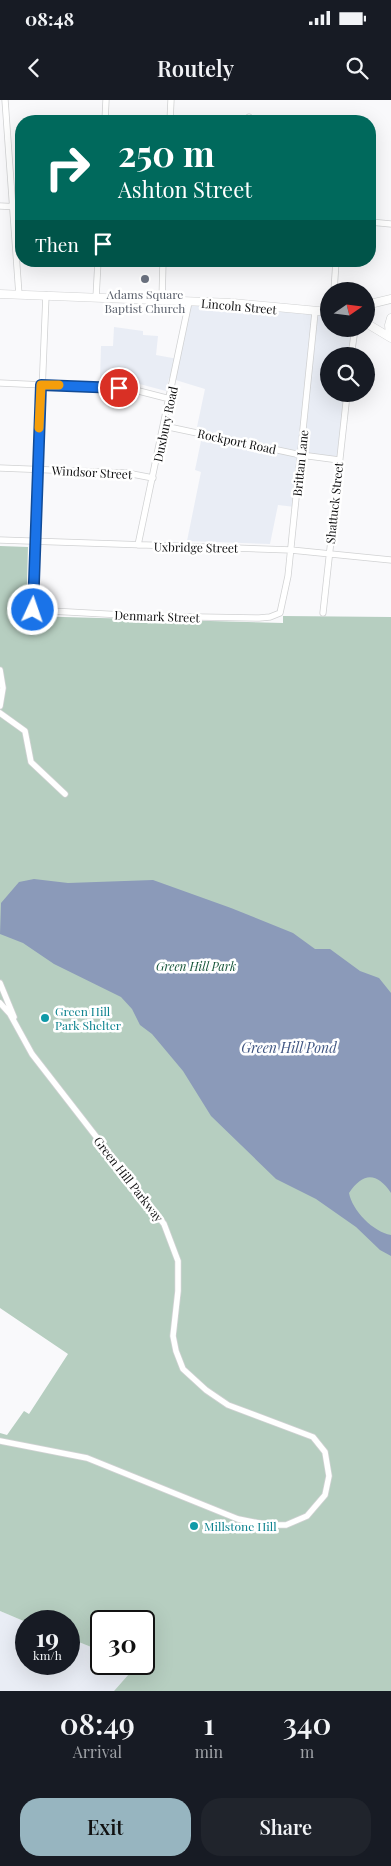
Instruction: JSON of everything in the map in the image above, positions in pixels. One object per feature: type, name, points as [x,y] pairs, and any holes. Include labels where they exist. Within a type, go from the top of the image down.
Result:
[{"type":"main road","name":"Lincoln Street","points":[[0,294],[233,303],[320,312]]},
{"type":"main road","points":[[375,303],[391,299]]},
{"type":"main road","points":[[391,318],[389,326],[391,337]]},
{"type":"main road","points":[[375,328],[391,337]]},
{"type":"street","points":[[5,100],[15,235]]},
{"type":"street","points":[[105,115],[106,100]]},
{"type":"street","points":[[170,115],[171,100]]},
{"type":"street","points":[[0,206],[13,206]]},
{"type":"street","points":[[376,223],[391,224]]},
{"type":"street","points":[[17,267],[19,294]]},
{"type":"street","points":[[96,298],[98,267]]},
{"type":"street","points":[[162,300],[163,267]]},
{"type":"street","points":[[335,282],[336,267]]},
{"type":"street","points":[[36,543],[46,295]]},
{"type":"street","name":"Duxbury Road","points":[[138,545],[190,302]]},
{"type":"street","name":"Brittan Lane","points":[[280,613],[284,600],[291,550],[316,312]]},
{"type":"street","points":[[0,383],[131,389],[170,399]]},
{"type":"street","name":"Shattuck Street","points":[[323,612],[346,402]]},
{"type":"street","name":"Rockport Road","points":[[164,426],[301,455],[339,460]]},
{"type":"street","name":"Windsor Street","points":[[0,468],[127,473],[153,478]]},
{"type":"street","name":"Uxbridge Street","points":[[0,540],[36,543],[291,550],[391,560]]},
{"type":"street","name":"Denmark Street","points":[[36,543],[33,610],[184,618],[259,618],[280,613]]},
{"type":"street","points":[[0,670],[3,685],[0,706]]},
{"type":"street","points":[[0,713],[25,731],[31,762],[65,794]]},
{"type":"street","points":[[0,983],[18,1028]]},
{"type":"street","name":"Green Hill Parkway","points":[[0,1003],[18,1028],[32,1054],[164,1224],[178,1261],[178,1291],[174,1336],[176,1351],[183,1369],[206,1390],[228,1405],[313,1437],[326,1457],[329,1476],[325,1495],[307,1516],[286,1525],[269,1525],[238,1519],[87,1458],[0,1441]]},
{"type":"shaded area","points":[[189,302],[320,311],[320,338],[354,338],[352,347],[320,347],[320,402],[346,402],[339,460],[301,455],[295,507],[278,505],[270,544],[187,541],[201,472],[195,470],[202,428],[197,427],[205,389],[169,378],[166,391],[132,382],[100,380],[101,346],[113,346],[114,327],[143,331],[143,335],[158,336],[156,355],[178,359]]},
{"type":"shaded area","points":[[0,1611],[15,1617],[15,1675],[80,1675],[80,1642],[90,1647],[90,1675],[128,1675],[114,1691],[0,1691]]},
{"type":"green space","name":"Green Hill Park","points":[[0,546],[28,547],[26,616],[283,623],[283,616],[391,617],[391,1691],[114,1691],[128,1675],[155,1675],[155,1610],[90,1610],[90,1647],[80,1642],[80,1610],[15,1610],[15,1617],[0,1611],[0,1433],[7,1435],[24,1411],[29,1414],[68,1354],[0,1308]]},
{"type":"water","name":"Green Hill Pond","points":[[34,879],[68,883],[153,880],[293,933],[315,949],[330,949],[360,971],[379,978],[391,993],[391,1193],[381,1181],[370,1177],[360,1181],[349,1193],[354,1206],[364,1219],[377,1230],[391,1235],[391,1256],[380,1250],[356,1227],[316,1199],[276,1179],[211,1116],[183,1071],[152,1034],[140,1025],[132,1009],[121,997],[54,964],[23,943],[0,934],[1,903],[19,882]]},
{"type":"slow traffic","points":[[39,428],[41,385],[59,385]]},
{"type":"place","name":"Adams Square Baptist Church","points":[[145,279]]},
{"type":"place","name":"Green Hill Park Shelter","points":[[45,1018]]},
{"type":"place","name":"Millstone Hill","points":[[194,1526]]},
{"type":"route","points":[[33,610],[41,385],[119,388]]}]
